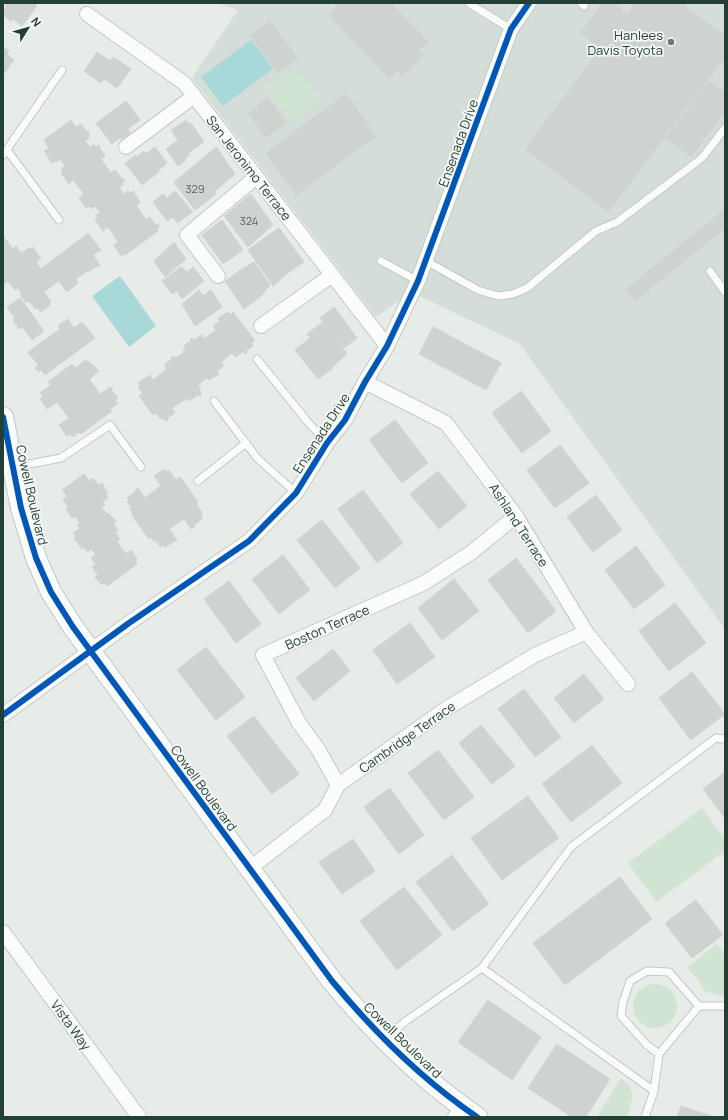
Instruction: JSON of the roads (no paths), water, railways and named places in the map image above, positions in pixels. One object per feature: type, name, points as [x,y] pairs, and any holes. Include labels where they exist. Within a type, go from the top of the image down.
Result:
[{"type":"main road","name":"Cowell Boulevard","points":[[3,417],[22,508],[36,558],[50,592],[90,651],[332,981],[359,1014],[384,1040],[464,1114]]},
{"type":"street","name":"Ensenada Drive","points":[[3,715],[90,651],[249,541],[296,493],[327,443],[345,420],[387,346],[418,281],[512,29],[529,3]]},
{"type":"street","name":"San Jeronimo Terrace","points":[[87,14],[184,83],[387,346]]},
{"type":"street","points":[[126,147],[194,96]]},
{"type":"street","points":[[218,276],[187,235],[256,177]]},
{"type":"street","points":[[261,326],[332,275]]},
{"type":"street","name":"Ashland Terrace","points":[[366,382],[446,423],[516,516],[586,632],[628,684]]},
{"type":"street","name":"Boston Terrace","points":[[338,785],[318,749],[299,723],[263,656],[424,583],[472,552],[516,516]]},
{"type":"street","name":"Cambridge Terrace","points":[[249,869],[326,810],[338,785],[448,708],[535,655],[586,632]]},
{"type":"street","name":"Vista Way","points":[[3,932],[138,1117]]},
{"type":"lane","points":[[470,4],[512,29]]},
{"type":"lane","points":[[59,220],[5,153],[62,70]]},
{"type":"lane","points":[[426,261],[478,290],[498,296],[513,294],[528,288],[596,231],[617,222],[702,158],[725,128]]},
{"type":"lane","points":[[381,261],[418,281]]},
{"type":"lane","points":[[710,271],[725,292]]},
{"type":"lane","points":[[257,359],[307,421],[327,443]]},
{"type":"lane","points":[[214,401],[257,458],[296,493]]},
{"type":"lane","points":[[14,468],[61,458],[110,425],[141,467]]},
{"type":"lane","points":[[198,481],[246,443]]},
{"type":"lane","points":[[384,1040],[406,1021],[482,968],[572,846],[716,738],[725,739]]},
{"type":"lane","points":[[482,968],[654,1091]]},
{"type":"lane","points":[[659,1054],[647,1045],[621,1016],[623,1002],[630,981],[647,971],[669,972],[699,1006],[725,1006]]},
{"type":"lane","points":[[645,1117],[654,1091],[659,1054],[699,1006]]},
{"type":"water","points":[[251,40],[273,69],[223,106],[201,77]]},
{"type":"water","points":[[120,276],[156,326],[129,347],[92,296]]},
{"type":"place","name":"Hanlees Davis Toyota","points":[[671,42]]}]
